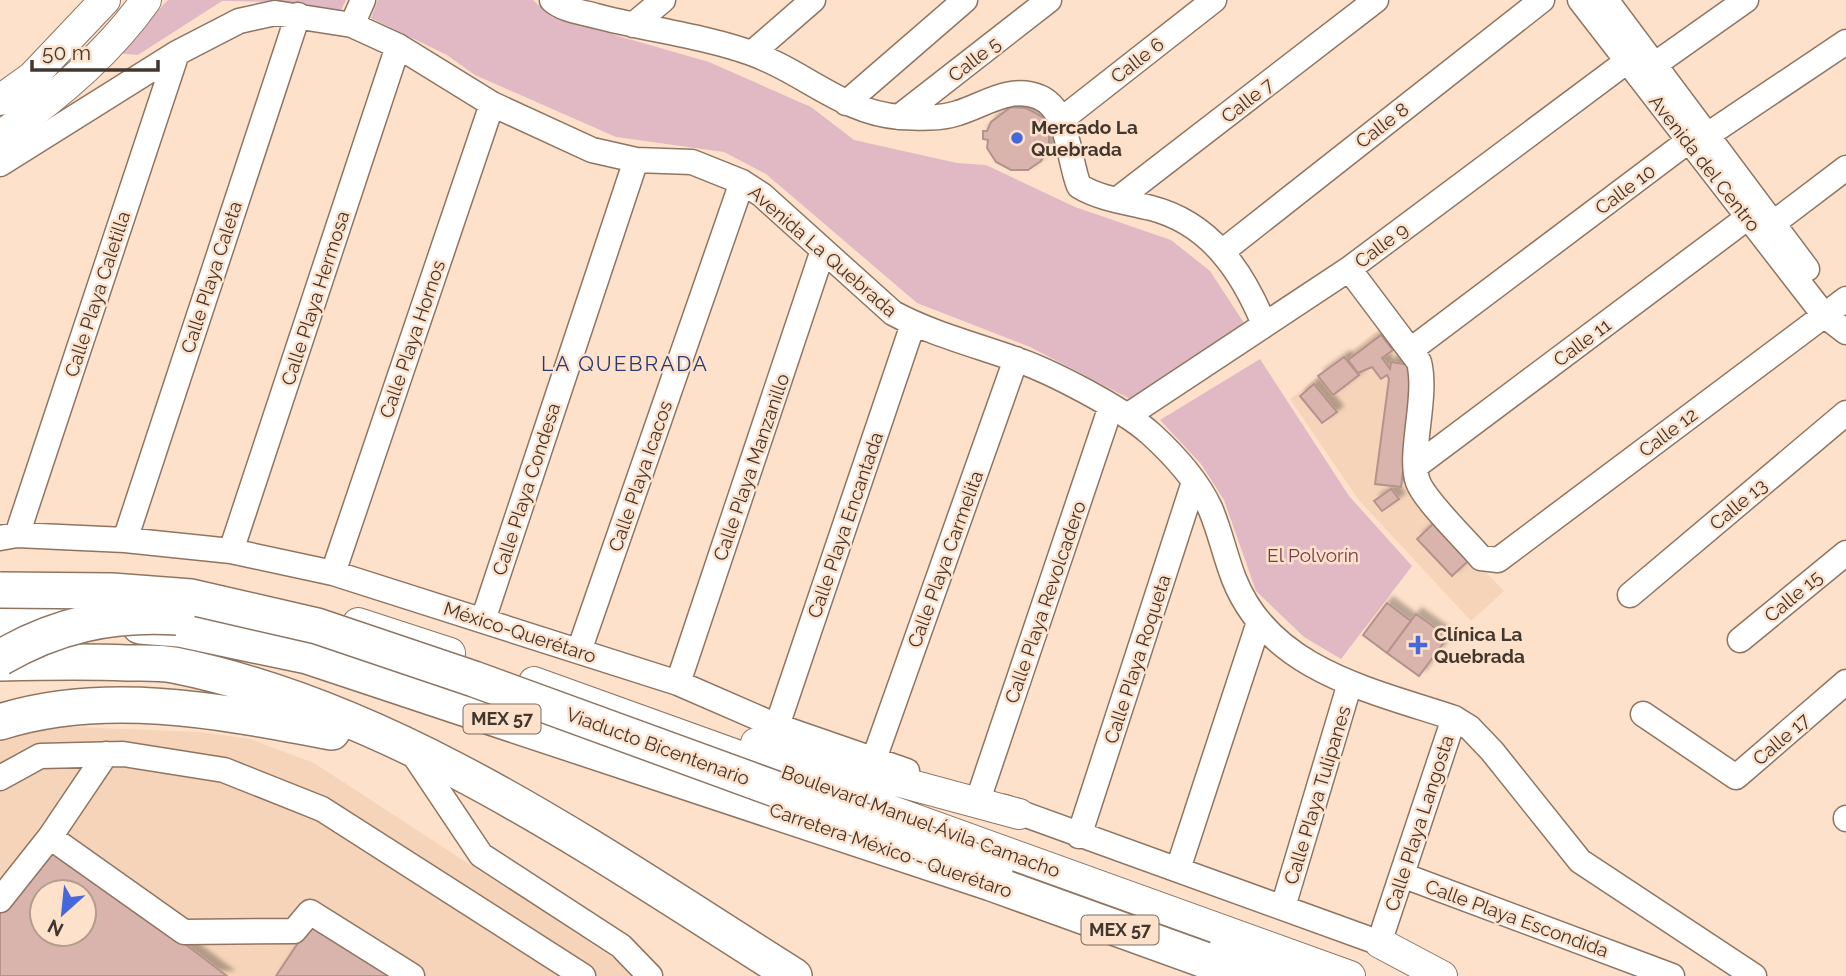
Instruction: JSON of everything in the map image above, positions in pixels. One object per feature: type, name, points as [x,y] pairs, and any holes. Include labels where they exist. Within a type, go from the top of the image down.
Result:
[{"type":"highway","name":"Viaducto Bicentenario","points":[[0,590],[112,591],[191,597],[265,612],[391,649],[995,869],[1301,976]]},
{"type":"highway","points":[[0,658],[32,639],[72,625],[139,616],[194,619],[391,649]]},
{"type":"highway","name":"Carretera México - Querétaro","points":[[0,626],[91,622],[179,629],[307,656],[990,883],[1249,976]]},
{"type":"highway","points":[[0,663],[83,661],[171,665],[246,683],[321,710],[491,788],[794,976]]},
{"type":"highway","points":[[536,683],[780,813]]},
{"type":"highway","points":[[0,713],[118,706],[198,710],[296,725],[409,749]]},
{"type":"highway","points":[[0,722],[36,713],[77,708]]},
{"type":"main road","points":[[0,100],[32,77],[104,0]]},
{"type":"main road","points":[[0,136],[44,106],[109,45],[146,0]]},
{"type":"main road","name":"Boulevard Manuel Ávila Camacho","points":[[0,575],[100,575],[200,586],[319,611],[536,683],[1350,976]]},
{"type":"main road","points":[[633,718],[757,743],[1019,814]]},
{"type":"main road","points":[[1382,936],[1442,976]]},
{"type":"street","points":[[352,25],[363,0]]},
{"type":"street","points":[[552,0],[564,7],[633,26],[751,53],[846,103],[873,114],[930,118],[957,114],[1006,95],[1024,93],[1041,97],[1061,120],[1079,186],[1091,193],[1166,212],[1192,226],[1223,251],[1250,290],[1264,324]]},
{"type":"street","points":[[633,26],[663,0]]},
{"type":"street","points":[[751,53],[813,0]]},
{"type":"street","points":[[846,103],[965,0]]},
{"type":"street","name":"Calle 5","points":[[899,117],[1049,0]]},
{"type":"street","name":"Calle 6","points":[[1061,120],[1214,0]]},
{"type":"street","name":"Calle 7","points":[[1118,199],[1376,0]]},
{"type":"street","name":"Calle 8","points":[[1223,251],[1542,0]]},
{"type":"street","points":[[1654,65],[1746,0]]},
{"type":"street","name":"Avenida del Centro","points":[[1591,2],[1654,65],[1697,139],[1760,225],[1837,315]]},
{"type":"street","name":"Avenida del Centro","points":[[1591,2],[1626,62],[1697,139]]},
{"type":"street","name":"Avenida La Quebrada","points":[[0,164],[177,54],[254,15],[298,15],[352,25],[398,46],[492,104],[573,143],[636,160],[692,162],[742,182],[762,195],[883,305],[913,324],[1016,359],[1119,411],[1150,433],[1194,482],[1210,509],[1234,580],[1259,622],[1281,645],[1304,661],[1350,683],[1454,718],[1470,728],[1492,751],[1580,861],[1754,976]]},
{"type":"street","name":"Calle Playa Caleta","points":[[125,540],[298,15]]},
{"type":"street","name":"Calle 10","points":[[1412,349],[1697,139],[1846,42]]},
{"type":"street","name":"Calle Playa Hermosa","points":[[231,551],[398,46]]},
{"type":"street","name":"Calle Playa Caletilla","points":[[8,537],[177,54]]},
{"type":"street","name":"Calle 9","points":[[1119,411],[1264,324],[1349,268],[1626,62]]},
{"type":"street","name":"Calle Playa Hornos","points":[[333,573],[492,104]]},
{"type":"street","name":"Calle Playa Condesa","points":[[483,620],[636,160]]},
{"type":"street","name":"Calle 11","points":[[1416,466],[1760,225],[1846,168]]},
{"type":"street","name":"Calle Playa Icacos","points":[[579,651],[742,182]]},
{"type":"street","name":"Calle Playa Manzanillo","points":[[678,683],[823,250]]},
{"type":"street","points":[[1349,268],[1412,349],[1423,376],[1416,466]]},
{"type":"street","name":"Calle 12","points":[[1416,466],[1419,486],[1480,558],[1498,560],[1837,315]]},
{"type":"street","name":"Calle Playa Encantada","points":[[777,726],[913,324]]},
{"type":"street","name":"Calle Playa Carmelita","points":[[874,759],[1016,359]]},
{"type":"street","name":"Calle Playa Revolcadero","points":[[979,797],[1119,411]]},
{"type":"street","name":"Calle 13","points":[[1630,595],[1846,413]]},
{"type":"street","name":"Calle Playa Roqueta","points":[[1079,836],[1194,482]]},
{"type":"street","name":"México-Querétaro","points":[[8,537],[125,540],[231,551],[333,573],[678,683],[777,726],[979,797],[1079,836],[1283,907],[1382,936]]},
{"type":"street","name":"Calle 15","points":[[1740,640],[1846,552]]},
{"type":"street","points":[[1178,869],[1259,622]]},
{"type":"street","name":"Calle 17","points":[[1643,714],[1736,777],[1846,682]]},
{"type":"street","name":"Calle Playa Tulipanes","points":[[1283,907],[1350,683]]},
{"type":"street","name":"Calle Playa Langosta","points":[[1382,936],[1454,718]]},
{"type":"street","points":[[409,749],[481,855],[621,946],[650,976]]},
{"type":"street","points":[[0,900],[50,837],[106,754]]},
{"type":"street","points":[[0,778],[40,756],[123,754],[224,770],[321,809],[583,976]]},
{"type":"street","points":[[50,837],[184,932],[294,932],[310,912],[412,976]]},
{"type":"street","name":"Calle Playa Escondida","points":[[1402,875],[1672,976]]},
{"type":"shaded area","points":[[1388,322],[1417,368],[1420,504],[1504,591],[1471,621],[1358,499],[1290,399]]},
{"type":"shaded area","points":[[52,726],[200,732],[250,739],[314,763],[641,976],[0,976],[0,742]]},
{"type":"green space","points":[[168,0],[346,0],[340,12],[291,2],[222,1],[138,55],[116,53]]},
{"type":"green space","points":[[378,0],[533,0],[552,17],[709,62],[811,107],[854,140],[957,163],[986,165],[1075,207],[1171,240],[1210,271],[1246,326],[1130,399],[1030,347],[917,303],[766,174],[724,152],[616,137],[475,75],[447,55],[371,18]]},
{"type":"green space","name":"El Polvorín","points":[[1260,359],[1349,496],[1412,566],[1341,659],[1304,637],[1256,591],[1224,500],[1201,464],[1160,420]]},
{"type":"building","name":"Mercado La Quebrada","points":[[1011,107],[1026,108],[1041,116],[1049,126],[1049,146],[1054,149],[1050,156],[1045,153],[1041,161],[1028,170],[1011,170],[996,162],[987,148],[988,140],[983,139],[983,131],[987,131],[991,122]]},
{"type":"building","points":[[1381,335],[1393,350],[1382,358],[1390,369],[1391,362],[1417,366],[1401,487],[1375,484],[1389,379],[1387,375],[1381,379],[1372,367],[1358,373],[1348,360]]},
{"type":"building","points":[[1344,357],[1359,375],[1333,395],[1318,376]]},
{"type":"building","points":[[1314,384],[1337,412],[1322,423],[1300,396]]},
{"type":"building","points":[[1391,489],[1399,499],[1382,511],[1374,501]]},
{"type":"building","points":[[1433,524],[1468,561],[1452,576],[1417,539]]},
{"type":"building","points":[[1387,603],[1411,621],[1387,653],[1363,635]]},
{"type":"building","name":"Clínica La Quebrada","points":[[1416,614],[1448,637],[1419,676],[1387,653]]},
{"type":"building","points":[[52,843],[227,976],[0,976],[0,911]]},
{"type":"building","points":[[314,919],[402,976],[276,976]]},
{"type":"place","name":"Mercado La Quebrada","points":[[1017,138]]},
{"type":"place","name":"Clínica La Quebrada","points":[[1418,645]]},
{"type":"district","name":"LA QUEBRADA","points":[[625,364]]}]
